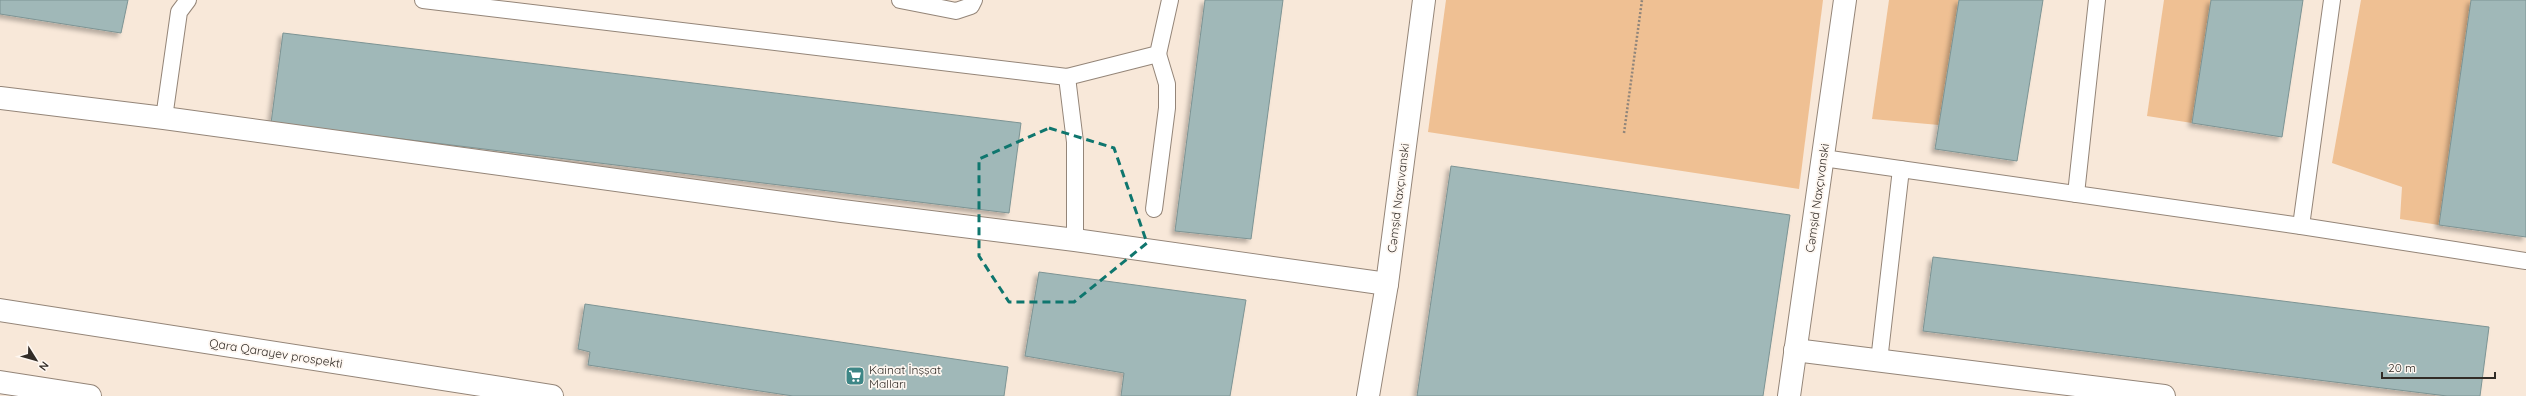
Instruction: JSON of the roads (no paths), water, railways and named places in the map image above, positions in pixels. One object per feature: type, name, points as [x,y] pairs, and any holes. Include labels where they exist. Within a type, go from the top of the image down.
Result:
[{"type":"street","name":"Cəmşid Naxçıvanski","points":[[1368,396],[1387,284],[1424,0]]},
{"type":"street","name":"Cəmşid Naxçıvanski","points":[[1789,396],[1845,0]]},
{"type":"street","points":[[0,98],[164,118],[842,211],[1075,240],[1387,284]]},
{"type":"street","name":"Qara Qarayev prospekti","points":[[0,310],[552,396]]},
{"type":"street","points":[[1795,350],[2164,396]]},
{"type":"street","points":[[0,382],[90,396]]},
{"type":"lane","points":[[164,118],[179,12],[188,0]]},
{"type":"lane","points":[[423,0],[1067,77],[1158,54]]},
{"type":"lane","points":[[900,0],[956,11],[970,6],[974,0]]},
{"type":"lane","points":[[1154,209],[1167,108],[1167,84],[1158,54],[1170,0]]},
{"type":"lane","points":[[2076,194],[2097,0]]},
{"type":"lane","points":[[2301,226],[2332,0]]},
{"type":"lane","points":[[1067,77],[1075,142],[1075,240]]},
{"type":"lane","points":[[1823,158],[2301,226],[2526,261]]},
{"type":"lane","points":[[1879,361],[1901,169]]},
{"type":"place","name":"Kainat İnşşat Malları","points":[[855,376]]}]
